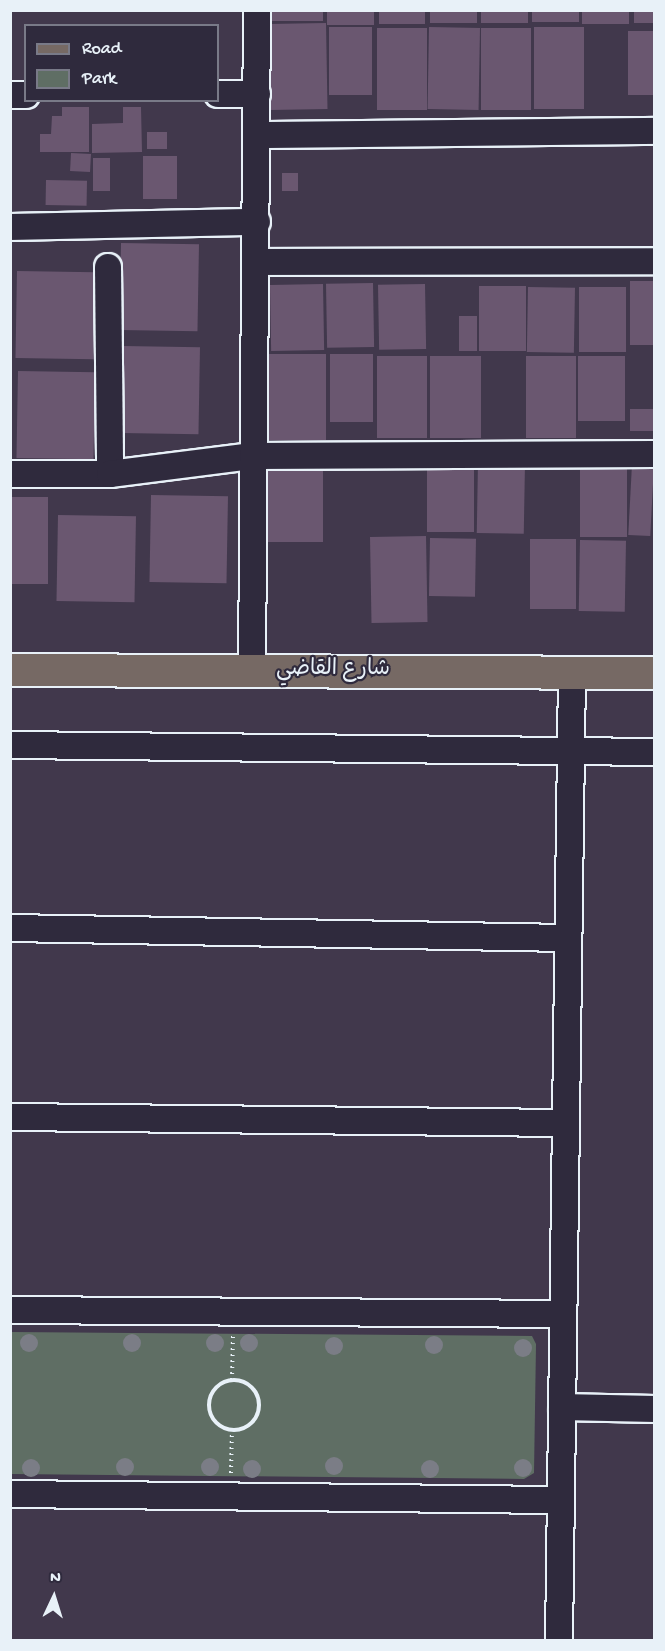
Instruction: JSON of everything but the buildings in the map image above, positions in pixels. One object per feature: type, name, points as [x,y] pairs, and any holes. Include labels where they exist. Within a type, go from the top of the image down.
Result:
[{"type":"main road","name":"شارع القاضي","points":[[10,670],[654,673]]},
{"type":"street","points":[[252,671],[257,262],[257,10]]},
{"type":"street","points":[[219,94],[257,94]]},
{"type":"street","points":[[257,135],[654,130]]},
{"type":"street","points":[[10,227],[257,222]]},
{"type":"street","points":[[257,262],[654,261]]},
{"type":"street","points":[[108,267],[110,474]]},
{"type":"street","points":[[10,474],[110,474],[253,456],[654,454]]},
{"type":"street","points":[[559,1641],[572,673]]},
{"type":"street","points":[[10,745],[654,752]]},
{"type":"street","points":[[10,928],[568,938]]},
{"type":"street","points":[[10,1117],[566,1123]]},
{"type":"street","points":[[10,1310],[563,1314]]},
{"type":"street","points":[[562,1407],[654,1409]]},
{"type":"street","points":[[10,1494],[560,1500]]},
{"type":"path","points":[[232,1380],[234,1312]]},
{"type":"path","points":[[232,1380],[248,1384],[259,1404],[249,1424],[232,1429],[213,1418],[209,1402],[216,1387],[232,1380]]},
{"type":"path","points":[[231,1496],[232,1429]]},
{"type":"green space","points":[[11,1332],[532,1336],[536,1344],[534,1473],[524,1479],[11,1474]]}]
